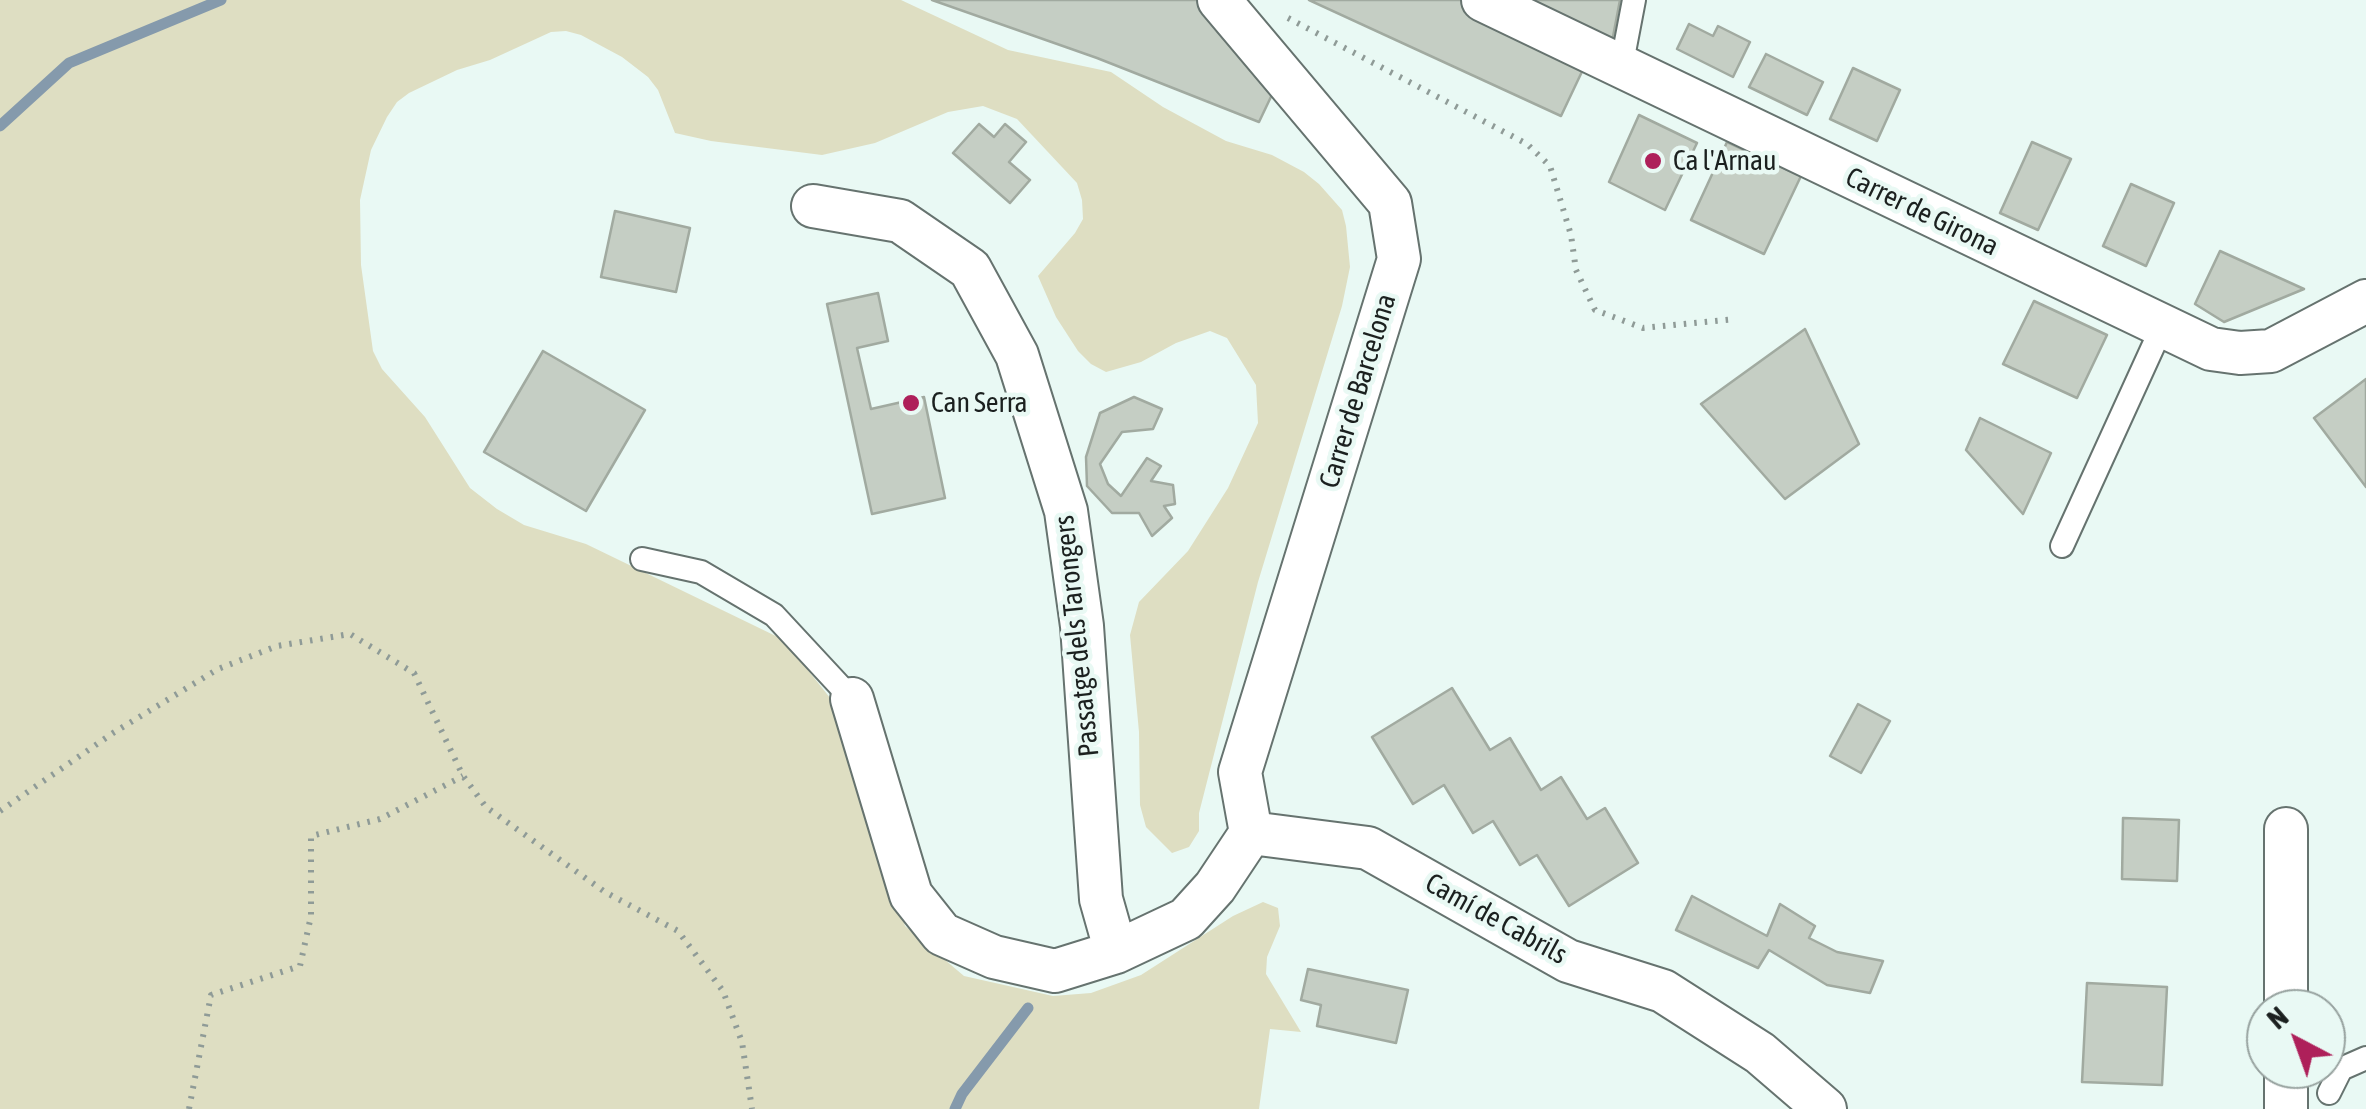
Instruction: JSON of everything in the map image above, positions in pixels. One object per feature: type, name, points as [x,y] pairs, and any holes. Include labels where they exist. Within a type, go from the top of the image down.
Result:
[{"type":"street","name":"Carrer de Barcelona","points":[[1219,0],[1390,203],[1399,259],[1240,772],[1251,833]]},
{"type":"street","name":"Carrer de Girona","points":[[1483,0],[2211,349],[2272,351],[2366,301]]},
{"type":"street","name":"Passatge dels Tarongers","points":[[813,206],[900,221],[970,269],[1017,355],[1066,512],[1082,626],[1101,900],[1116,952]]},
{"type":"street","points":[[852,699],[911,895],[942,934],[994,958],[1055,971],[1116,952],[1186,919],[1215,887],[1251,833]]},
{"type":"street","points":[[2286,830],[2286,989]]},
{"type":"street","name":"Camí de Cabrils","points":[[1251,833],[1368,848],[1568,961],[1663,991],[1760,1053],[1824,1109]]},
{"type":"lane","points":[[1622,68],[1634,0]]},
{"type":"lane","points":[[2062,546],[2162,327]]},
{"type":"lane","points":[[642,558],[701,572],[774,615],[852,699]]},
{"type":"lane","points":[[2329,1094],[2341,1069],[2366,1058]]},
{"type":"path","points":[[1284,16],[1526,144],[1550,166],[1572,235],[1576,270],[1595,310],[1643,328],[1736,319]]},
{"type":"path","points":[[0,811],[112,733],[218,669],[277,646],[350,634],[414,674],[463,776],[486,807],[605,892],[678,932],[723,991],[742,1042],[752,1109]]},
{"type":"path","points":[[188,1109],[211,995],[300,966],[311,916],[311,836],[380,819],[463,776]]},
{"type":"green space","points":[[0,0],[901,0],[1008,50],[1111,72],[1163,107],[1226,141],[1272,155],[1319,184],[1342,210],[1346,226],[1350,267],[1342,306],[1258,582],[1199,813],[1199,831],[1189,847],[1172,853],[1146,827],[1140,805],[1139,732],[1130,635],[1139,602],[1188,551],[1228,488],[1258,423],[1256,385],[1227,338],[1210,331],[1141,362],[1106,372],[1078,351],[1056,317],[1038,276],[1075,233],[1083,219],[1082,200],[1077,183],[1017,119],[983,106],[948,112],[875,143],[822,155],[711,141],[675,133],[658,90],[622,57],[581,35],[551,32],[490,60],[457,70],[397,102],[371,150],[360,200],[361,265],[373,351],[382,369],[425,417],[470,488],[524,525],[586,544],[784,640],[846,718],[905,926],[964,976],[1053,996],[1091,993],[1141,975],[1233,916],[1263,902],[1278,908],[1280,926],[1267,957],[1266,974],[1301,1032],[1270,1029],[1259,1109],[0,1109]]},
{"type":"building","points":[[932,0],[1206,0],[1278,82],[1259,122],[1097,58]]},
{"type":"building","points":[[1309,0],[1464,0],[1587,61],[1561,116]]},
{"type":"building","points":[[1525,0],[1620,0],[1612,42]]},
{"type":"building","points":[[1689,24],[1713,36],[1718,26],[1750,42],[1733,77],[1677,49]]},
{"type":"building","points":[[1766,54],[1823,82],[1807,115],[1749,87]]},
{"type":"building","points":[[1853,68],[1900,90],[1877,141],[1830,119]]},
{"type":"building","name":"Ca l'Arnau","points":[[1639,115],[1697,143],[1665,210],[1609,182]]},
{"type":"building","points":[[979,124],[994,137],[1005,124],[1026,142],[1009,162],[1030,180],[1010,203],[953,153]]},
{"type":"building","points":[[1727,142],[1801,176],[1764,254],[1691,220]]},
{"type":"building","points":[[2032,142],[2071,159],[2038,230],[2000,213]]},
{"type":"building","points":[[2131,184],[2174,203],[2146,266],[2103,246]]},
{"type":"building","points":[[615,211],[690,228],[676,292],[601,277]]},
{"type":"building","points":[[2220,251],[2304,289],[2224,322],[2195,304]]},
{"type":"building","name":"Can Serra","points":[[878,293],[888,341],[857,348],[871,409],[924,397],[945,498],[872,514],[827,304]]},
{"type":"building","points":[[2034,301],[2107,335],[2077,398],[2003,364]]},
{"type":"building","points":[[1805,329],[1859,444],[1785,499],[1701,404]]},
{"type":"building","points":[[543,351],[645,410],[586,511],[484,452]]},
{"type":"building","points":[[2366,379],[2366,487],[2314,418]]},
{"type":"building","points":[[1134,397],[1162,409],[1153,429],[1122,432],[1100,464],[1108,484],[1121,496],[1147,458],[1161,466],[1151,481],[1173,485],[1175,504],[1164,506],[1172,518],[1152,536],[1139,513],[1112,513],[1087,486],[1086,457],[1100,413]]},
{"type":"building","points":[[1980,418],[2051,453],[2023,514],[1966,450]]},
{"type":"building","points":[[1452,688],[1490,750],[1510,738],[1541,790],[1561,777],[1587,819],[1605,808],[1638,863],[1569,906],[1537,855],[1520,865],[1493,821],[1473,833],[1444,785],[1413,804],[1372,737]]},
{"type":"building","points":[[1858,704],[1890,721],[1861,773],[1830,756]]},
{"type":"building","points":[[2123,818],[2179,820],[2177,881],[2122,879]]},
{"type":"building","points":[[1692,896],[1767,936],[1780,904],[1815,926],[1809,938],[1837,952],[1883,961],[1870,993],[1827,985],[1769,950],[1758,968],[1676,930]]},
{"type":"building","points":[[1308,969],[1408,990],[1396,1043],[1317,1026],[1321,1005],[1301,1000]]},
{"type":"building","points":[[2087,983],[2167,987],[2162,1085],[2082,1082]]},
{"type":"waterway","points":[[0,126],[69,63],[221,0]]},
{"type":"waterway","points":[[955,1109],[962,1094],[1028,1008]]},
{"type":"place","name":"Ca l'Arnau","points":[[1653,161]]},
{"type":"place","name":"Can Serra","points":[[911,403]]}]
